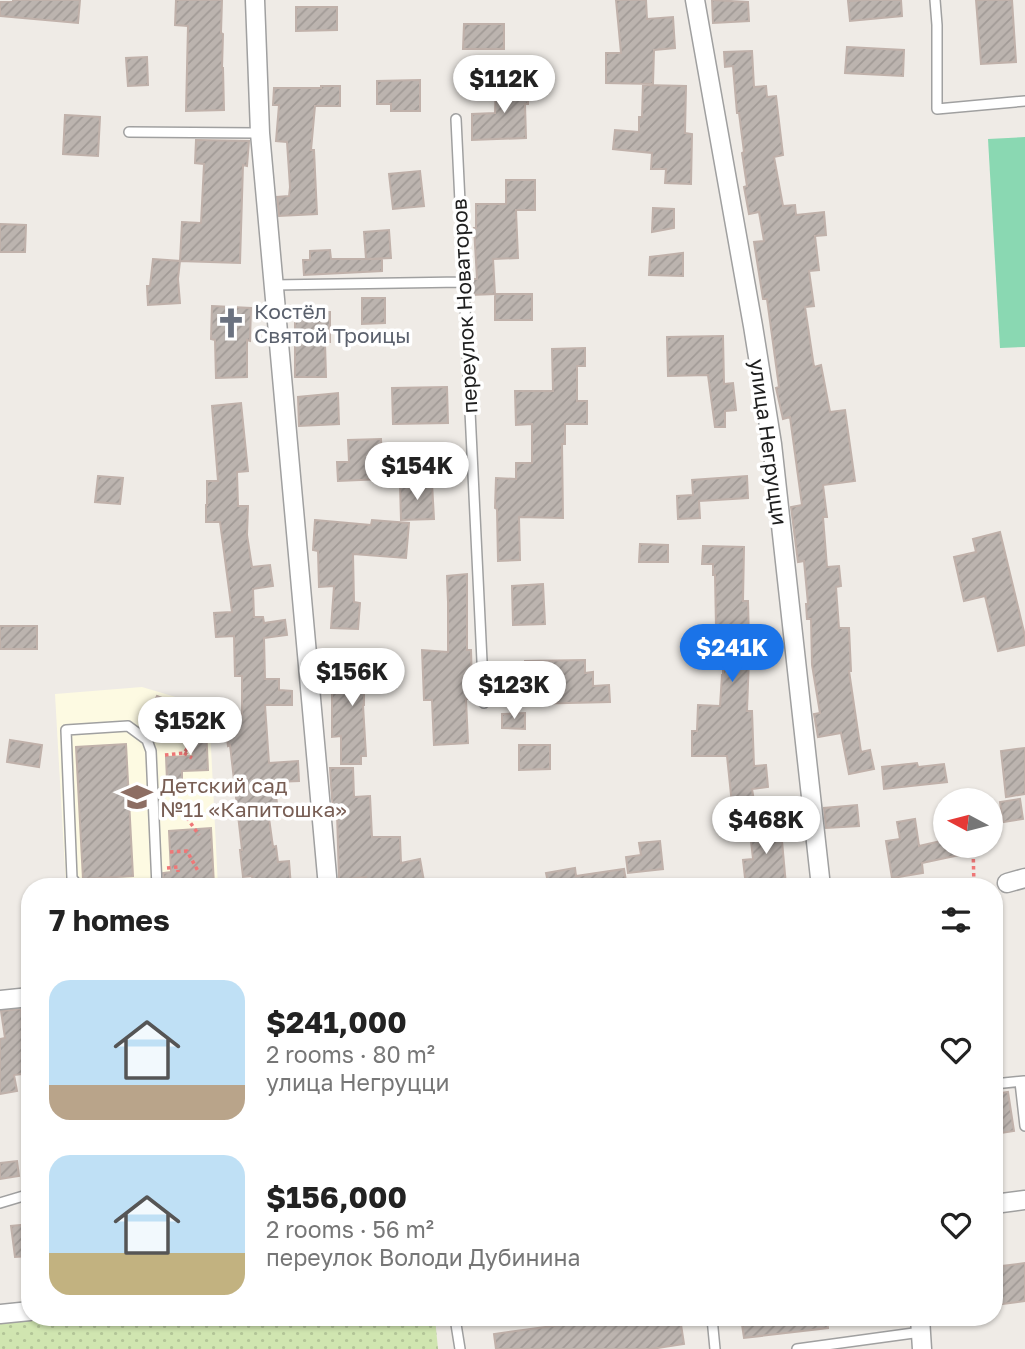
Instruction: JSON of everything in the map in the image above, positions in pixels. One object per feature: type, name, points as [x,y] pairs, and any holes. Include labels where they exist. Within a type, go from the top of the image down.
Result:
[{"type":"street","points":[[255,0],[260,133],[327,878]]},
{"type":"street","name":"улица Негруцци","points":[[695,0],[772,444],[820,878]]},
{"type":"street","points":[[1007,883],[1025,878]]},
{"type":"street","points":[[0,1000],[21,998]]},
{"type":"street","points":[[1003,1203],[1025,1200]]},
{"type":"street","points":[[0,1314],[21,1312]]},
{"type":"lane","points":[[935,0],[937,109],[1025,101]]},
{"type":"lane","name":"переулок Новаторов","points":[[456,119],[484,704]]},
{"type":"lane","points":[[129,132],[260,133]]},
{"type":"lane","points":[[274,285],[462,282]]},
{"type":"lane","points":[[72,878],[66,730],[128,726],[147,740],[151,751],[157,878]]},
{"type":"lane","points":[[1003,1083],[1022,1081],[1025,1126]]},
{"type":"lane","points":[[0,1203],[21,1197]]},
{"type":"lane","points":[[457,1326],[460,1349]]},
{"type":"lane","points":[[713,1326],[715,1349]]},
{"type":"lane","points":[[797,1349],[921,1333]]},
{"type":"path","points":[[184,753],[192,742]]},
{"type":"path","points":[[162,755],[184,753],[192,758]]},
{"type":"path","points":[[153,813],[185,814],[199,835]]},
{"type":"path","points":[[155,853],[187,851],[198,871]]},
{"type":"path","points":[[973,858],[974,878]]},
{"type":"shaded area","name":"Детский сад №11 «Капитошка»","points":[[142,687],[209,707],[218,878],[65,878],[55,694]]},
{"type":"green space","points":[[1025,137],[1025,347],[1000,348],[988,139]]},
{"type":"green space","points":[[21,1322],[21,1326],[436,1326],[438,1349],[0,1349],[0,1324]]},
{"type":"building","points":[[80,0],[78,23],[0,16],[0,2]]},
{"type":"building","points":[[176,0],[222,0],[224,110],[186,111],[188,26],[175,25]]},
{"type":"building","points":[[616,0],[646,0],[647,19],[673,17],[675,48],[654,50],[653,84],[606,83],[606,53],[621,53]]},
{"type":"building","points":[[712,0],[748,2],[749,21],[713,23]]},
{"type":"building","points":[[901,0],[902,16],[850,21],[848,1]]},
{"type":"building","points":[[976,0],[1012,0],[1016,62],[981,64]]},
{"type":"building","points":[[296,7],[337,7],[337,30],[296,31]]},
{"type":"building","points":[[464,24],[504,24],[504,49],[463,49]]},
{"type":"building","points":[[847,47],[904,50],[903,76],[845,73]]},
{"type":"building","points":[[752,51],[754,87],[766,86],[767,97],[776,96],[783,155],[774,157],[783,206],[795,205],[796,215],[824,212],[826,235],[815,236],[819,270],[809,271],[814,306],[805,307],[814,367],[821,365],[830,412],[845,410],[855,481],[823,485],[827,517],[823,517],[827,567],[839,566],[841,586],[836,587],[839,628],[849,628],[849,671],[861,752],[870,750],[874,769],[849,774],[841,733],[818,737],[814,714],[820,713],[812,665],[811,619],[807,619],[804,561],[798,562],[791,507],[802,505],[790,417],[783,419],[776,388],[779,387],[767,299],[763,299],[754,242],[764,241],[759,212],[749,214],[733,66],[725,67],[724,52]]},
{"type":"building","points":[[147,57],[148,85],[128,86],[126,58]]},
{"type":"building","points":[[420,80],[420,111],[391,111],[391,104],[377,104],[377,81]]},
{"type":"building","points":[[496,83],[528,84],[528,104],[525,104],[526,138],[472,140],[472,114],[495,113]]},
{"type":"building","points":[[643,85],[686,86],[685,133],[692,134],[691,184],[665,183],[666,169],[651,169],[652,153],[613,149],[615,130],[639,132]]},
{"type":"building","points":[[340,86],[340,106],[315,106],[311,150],[314,150],[317,214],[279,216],[277,197],[289,196],[290,187],[287,142],[276,141],[279,105],[273,105],[274,88]]},
{"type":"building","points":[[65,115],[100,117],[98,156],[63,154]]},
{"type":"building","points":[[196,140],[249,141],[247,166],[243,165],[240,263],[180,261],[182,222],[201,223],[204,164],[195,163]]},
{"type":"building","points":[[420,171],[424,206],[393,209],[389,174]]},
{"type":"building","points":[[506,180],[535,180],[535,210],[516,210],[518,258],[493,259],[495,294],[471,295],[471,279],[477,279],[474,228],[476,204],[506,204]]},
{"type":"building","points":[[653,208],[674,209],[674,228],[652,232]]},
{"type":"building","points":[[0,224],[26,225],[25,252],[0,252]]},
{"type":"building","points":[[389,230],[391,258],[366,259],[364,232]]},
{"type":"building","points":[[330,250],[331,259],[382,259],[382,271],[304,275],[303,260],[310,260],[310,251]]},
{"type":"building","points":[[683,253],[683,276],[649,275],[650,257]]},
{"type":"building","points":[[153,259],[180,261],[180,303],[148,305],[147,286],[150,286]]},
{"type":"building","points":[[495,294],[532,294],[532,320],[495,320]]},
{"type":"building","points":[[362,298],[385,298],[385,323],[362,324]]},
{"type":"building","points":[[212,306],[251,308],[250,341],[247,340],[247,377],[216,378],[215,340],[211,339]]},
{"type":"building","points":[[295,312],[330,312],[330,342],[325,342],[326,377],[295,377]]},
{"type":"building","points":[[723,336],[724,384],[733,383],[736,410],[725,411],[725,427],[715,427],[708,375],[668,376],[667,337]]},
{"type":"building","points":[[585,348],[585,366],[577,366],[577,401],[587,401],[587,424],[565,424],[565,444],[562,444],[563,518],[519,517],[520,560],[498,561],[496,478],[516,479],[516,463],[532,463],[532,424],[516,425],[515,391],[553,391],[552,349]]},
{"type":"building","points":[[447,387],[448,423],[393,424],[392,388]]},
{"type":"building","points":[[338,393],[339,424],[299,426],[298,397]]},
{"type":"building","points":[[241,403],[248,471],[237,472],[238,506],[248,506],[247,535],[252,567],[270,565],[273,586],[253,589],[254,617],[263,617],[264,623],[285,620],[287,635],[264,638],[265,679],[279,679],[279,690],[292,691],[292,705],[265,705],[269,763],[298,761],[299,781],[274,782],[278,810],[268,811],[273,847],[276,846],[278,862],[289,861],[290,878],[243,877],[230,745],[228,746],[224,716],[242,715],[242,676],[235,676],[234,636],[216,637],[214,613],[232,612],[220,522],[206,522],[207,481],[218,481],[212,406]]},
{"type":"building","points":[[381,439],[383,479],[338,481],[337,462],[349,462],[348,440]]},
{"type":"building","points":[[98,476],[123,478],[120,504],[95,502]]},
{"type":"building","points":[[747,476],[748,498],[699,501],[700,518],[678,519],[677,496],[693,495],[692,480]]},
{"type":"building","points":[[432,483],[434,519],[401,520],[400,484]]},
{"type":"building","points":[[315,520],[371,525],[372,520],[409,523],[406,558],[353,554],[354,602],[360,603],[358,629],[331,628],[334,586],[319,587],[318,551],[313,550]]},
{"type":"building","points":[[1000,532],[1025,645],[998,651],[985,596],[964,601],[954,557],[976,552],[973,539]]},
{"type":"building","points":[[640,544],[668,545],[668,562],[639,562]]},
{"type":"building","points":[[703,546],[744,547],[743,601],[748,601],[749,642],[754,642],[754,657],[749,657],[747,711],[752,711],[754,766],[766,765],[768,787],[752,789],[756,813],[733,814],[727,756],[692,756],[692,731],[697,731],[698,705],[720,706],[723,675],[723,626],[716,627],[715,575],[713,564],[702,564]]},
{"type":"building","points":[[467,574],[467,650],[471,650],[472,683],[469,687],[469,699],[466,699],[468,743],[434,745],[432,700],[424,700],[422,650],[448,652],[447,576]]},
{"type":"building","points":[[543,584],[545,624],[513,625],[512,586]]},
{"type":"building","points":[[0,626],[37,626],[37,649],[0,649]]},
{"type":"building","points":[[347,660],[381,660],[382,678],[364,678],[366,756],[361,756],[361,764],[341,764],[341,736],[332,737],[332,679],[347,679]]},
{"type":"building","points":[[585,660],[585,673],[593,672],[593,686],[609,685],[610,702],[526,704],[525,661]]},
{"type":"building","points":[[157,696],[177,704],[171,717],[151,709]]},
{"type":"building","points":[[525,713],[525,729],[502,728],[502,714]]},
{"type":"building","points":[[206,727],[208,770],[182,771],[182,780],[167,781],[166,757],[193,756],[191,728]]},
{"type":"building","points":[[10,740],[42,745],[39,767],[7,762]]},
{"type":"building","points":[[126,744],[133,876],[83,878],[76,747]]},
{"type":"building","points":[[519,745],[550,745],[550,769],[519,770]]},
{"type":"building","points":[[1025,748],[1025,794],[1006,797],[1001,751]]},
{"type":"building","points":[[917,763],[918,767],[944,764],[947,782],[884,789],[882,767]]},
{"type":"building","points":[[330,768],[353,768],[354,797],[370,796],[372,837],[400,837],[401,863],[420,859],[423,878],[339,878],[337,813],[333,813]]},
{"type":"building","points":[[1020,799],[1023,819],[1003,822],[1003,802]]},
{"type":"building","points":[[857,805],[859,826],[826,828],[824,808]]},
{"type":"building","points":[[780,819],[785,878],[745,878],[743,860],[753,859],[749,823]]},
{"type":"building","points":[[915,819],[919,846],[933,843],[933,858],[946,858],[922,863],[923,873],[892,878],[886,841],[900,839],[897,822]]},
{"type":"building","points":[[211,828],[214,878],[163,878],[163,873],[171,872],[169,831]]},
{"type":"building","points":[[660,841],[663,869],[628,873],[626,857],[641,855],[639,843]]},
{"type":"building","points":[[575,868],[576,876],[624,869],[626,878],[547,878],[546,873]]},
{"type":"building","points":[[21,1009],[21,1074],[14,1075],[17,1091],[0,1094],[0,1039],[5,1038],[1,1011]]},
{"type":"building","points":[[1008,1092],[1014,1131],[1003,1133],[1003,1093]]},
{"type":"building","points":[[17,1161],[19,1176],[0,1179],[0,1163]]},
{"type":"building","points":[[21,1225],[21,1257],[15,1257],[11,1226]]},
{"type":"building","points":[[1025,1263],[1025,1301],[1003,1304],[1003,1266]]},
{"type":"building","points":[[553,1326],[681,1326],[684,1344],[651,1349],[496,1349],[494,1334]]},
{"type":"building","points":[[742,1326],[828,1326],[828,1328],[744,1338]]},
{"type":"place","name":"Костёл Святой Троицы","points":[[231,323]]},
{"type":"place","name":"Детский сад №11 «Капитошка»","points":[[137,797]]}]
